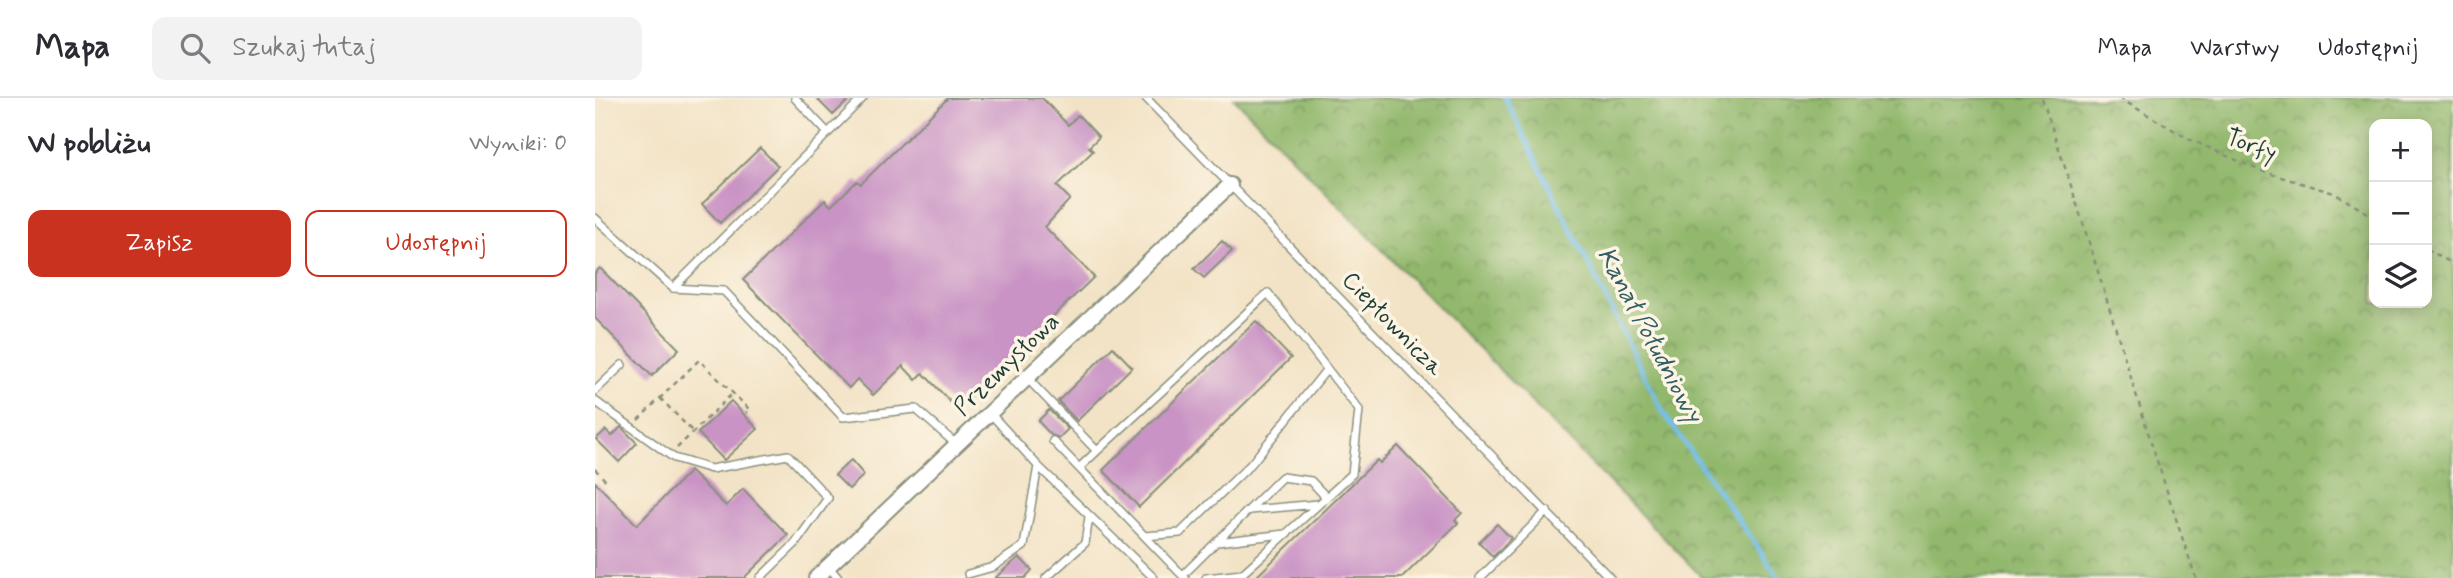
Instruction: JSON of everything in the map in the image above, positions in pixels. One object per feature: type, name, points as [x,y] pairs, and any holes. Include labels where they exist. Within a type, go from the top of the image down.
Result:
[{"type":"street","name":"Przemysłowa","points":[[815,578],[1230,185]]},
{"type":"lane","points":[[795,98],[828,133]]},
{"type":"lane","points":[[673,288],[863,98]]},
{"type":"lane","name":"Ciepłownicza","points":[[1146,98],[1609,578]]},
{"type":"lane","points":[[595,218],[673,288],[724,290],[843,417],[916,409],[957,445]]},
{"type":"lane","points":[[1079,468],[1268,293],[1359,410],[1352,474],[1242,574],[1206,578]]},
{"type":"lane","points":[[595,391],[622,365]]},
{"type":"lane","points":[[1145,536],[1180,533],[1251,464],[1327,369]]},
{"type":"lane","points":[[1027,378],[1097,451]]},
{"type":"lane","points":[[595,401],[670,455],[711,469],[788,455],[828,498],[795,544],[760,578]]},
{"type":"lane","points":[[990,413],[1038,466],[1154,578]]},
{"type":"lane","points":[[1053,442],[1184,577],[1282,477],[1311,481],[1326,497]]},
{"type":"lane","points":[[968,574],[993,567],[1024,546],[1038,466]]},
{"type":"lane","points":[[1249,510],[1318,504]]},
{"type":"lane","points":[[1480,578],[1547,511]]},
{"type":"lane","points":[[1046,578],[1085,543],[1089,517]]},
{"type":"lane","points":[[1216,542],[1286,534]]},
{"type":"lane","points":[[828,566],[838,578]]},
{"type":"path","points":[[2042,98],[2082,215],[2164,484],[2196,578]]},
{"type":"path","name":"Torfy","points":[[2119,98],[2189,139],[2261,171],[2334,193],[2369,214]]},
{"type":"path","points":[[2432,252],[2453,264]]},
{"type":"path","points":[[631,427],[699,360],[750,410],[746,413]]},
{"type":"path","points":[[670,455],[732,393]]},
{"type":"path","points":[[660,398],[693,432]]},
{"type":"path","points":[[595,469],[607,482]]},
{"type":"green space","points":[[1234,98],[2453,98],[2453,578],[1703,578]]},
{"type":"building","points":[[816,98],[851,98],[833,115]]},
{"type":"building","points":[[948,98],[1042,98],[1068,125],[1078,115],[1099,137],[1089,147],[1093,151],[1057,186],[1070,199],[1045,227],[1094,277],[957,409],[923,373],[916,380],[903,366],[873,395],[857,379],[849,388],[743,280],[825,200],[831,206],[857,181],[861,184]]},
{"type":"building","points":[[760,148],[778,166],[720,223],[702,204]]},
{"type":"building","points":[[1222,241],[1232,251],[1204,278],[1194,269]]},
{"type":"building","points":[[600,268],[679,349],[652,376],[595,318],[595,273]]},
{"type":"building","points":[[1256,321],[1291,358],[1139,507],[1103,470]]},
{"type":"building","points":[[1113,347],[1132,367],[1077,421],[1058,401]]},
{"type":"building","points":[[731,401],[758,429],[724,460],[698,433]]},
{"type":"building","points":[[1049,410],[1068,429],[1059,438],[1051,435],[1038,421]]},
{"type":"building","points":[[621,427],[637,443],[619,462],[596,439],[606,430],[612,436]]},
{"type":"building","points":[[1398,446],[1462,513],[1455,520],[1458,523],[1402,578],[1255,578],[1377,460],[1380,463]]},
{"type":"building","points":[[851,460],[864,475],[849,489],[835,475]]},
{"type":"building","points":[[690,471],[726,506],[743,489],[788,535],[744,578],[595,578],[595,482],[637,525]]},
{"type":"building","points":[[1497,524],[1511,538],[1493,557],[1479,542]]},
{"type":"building","points":[[1019,557],[1032,570],[1025,578],[995,578]]},
{"type":"waterway","name":"Kanał Południowy","points":[[1505,98],[1663,412],[1779,578]]}]
